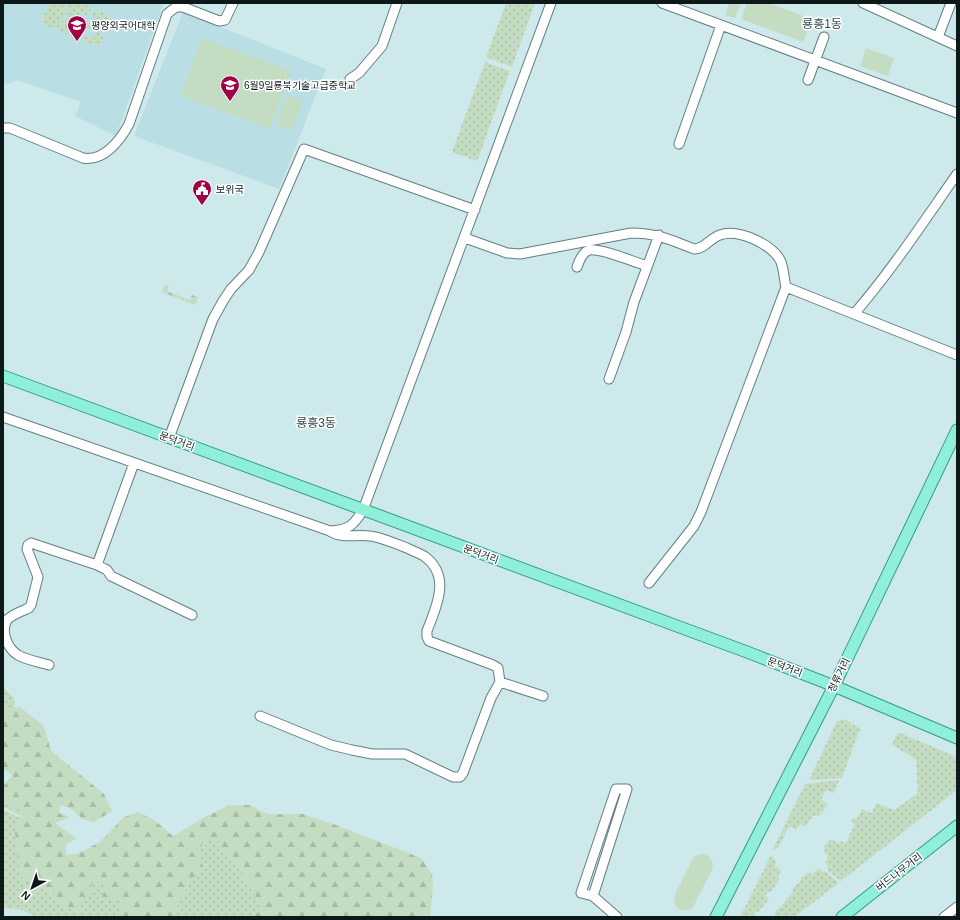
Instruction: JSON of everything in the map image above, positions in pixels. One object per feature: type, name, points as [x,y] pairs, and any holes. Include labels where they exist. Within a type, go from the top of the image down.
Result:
[{"type":"main road","name":"문덕거리","points":[[3,376],[747,652],[834,686],[957,738]]},
{"type":"main road","name":"청류거리","points":[[716,917],[834,686],[957,430]]},
{"type":"main road","name":"버드나무거리","points":[[842,917],[957,826]]},
{"type":"street","points":[[3,128],[10,128],[83,158],[94,158],[100,156],[117,143],[123,135],[167,14],[176,7],[183,7],[219,21],[225,20],[233,3]]},
{"type":"street","points":[[350,79],[359,73],[382,46],[397,3]]},
{"type":"street","points":[[330,531],[346,529],[356,522],[363,510],[551,3]]},
{"type":"street","points":[[662,3],[957,113]]},
{"type":"street","points":[[863,3],[957,46]]},
{"type":"street","points":[[938,37],[951,3]]},
{"type":"street","points":[[678,144],[721,25]]},
{"type":"street","points":[[808,80],[824,37]]},
{"type":"street","points":[[169,438],[213,320],[232,289],[249,270],[259,252],[304,149],[475,210]]},
{"type":"street","points":[[854,314],[924,222],[957,174]]},
{"type":"street","points":[[464,238],[507,253],[520,254],[632,233],[659,235],[694,249],[698,249],[703,247],[713,238],[722,234],[737,234],[763,243],[772,250],[781,262],[786,287],[701,512],[694,526],[649,583]]},
{"type":"street","points":[[609,379],[626,332],[634,302],[659,235]]},
{"type":"street","points":[[577,267],[588,250],[598,250],[647,266]]},
{"type":"street","points":[[786,287],[957,355]]},
{"type":"street","points":[[3,417],[344,537],[354,535],[371,536],[402,546],[424,556],[438,573],[440,583],[440,593],[427,632],[429,641],[498,668],[500,682],[491,698],[460,778],[453,777],[405,754],[372,754],[331,745],[260,716]]},
{"type":"street","points":[[97,565],[134,463]]},
{"type":"street","points":[[49,665],[18,655],[10,649],[3,632],[7,619],[29,608],[31,605],[38,577],[27,549],[28,545],[31,543],[97,565],[107,570],[111,576],[192,615]]},
{"type":"street","points":[[500,682],[543,696]]},
{"type":"street","points":[[593,896],[627,789],[616,788],[581,893],[593,896],[617,917]]},
{"type":"street","points":[[944,917],[957,907]]},
{"type":"shaded area","name":"평양외국어대학","points":[[3,3],[164,3],[116,136],[75,116],[81,102],[17,80],[7,85],[3,83]]},
{"type":"shaded area","name":"6월9일룡북기술고급중학교","points":[[183,12],[326,69],[279,189],[134,136]]},
{"type":"green space","points":[[49,3],[68,3],[57,30],[41,23]]},
{"type":"green space","points":[[70,3],[80,3],[91,7],[88,15],[81,12],[78,21],[65,16]]},
{"type":"green space","points":[[506,3],[535,3],[512,67],[486,57]]},
{"type":"green space","points":[[729,3],[741,3],[735,18],[725,15]]},
{"type":"green space","points":[[747,3],[768,3],[812,19],[803,42],[741,19]]},
{"type":"green space","points":[[94,9],[111,16],[106,29],[99,26],[101,20],[91,16]]},
{"type":"green space","points":[[64,18],[77,23],[74,30],[82,33],[80,39],[59,31]]},
{"type":"green space","points":[[81,19],[95,25],[93,31],[78,26]]},
{"type":"green space","points":[[96,32],[104,35],[99,47],[83,40],[85,34],[94,38]]},
{"type":"green space","points":[[202,38],[291,71],[270,129],[181,96]]},
{"type":"green space","points":[[866,48],[894,58],[888,76],[860,66]]},
{"type":"green space","points":[[485,62],[510,71],[477,161],[452,152]]},
{"type":"green space","points":[[287,95],[303,101],[292,131],[276,125]]},
{"type":"green space","points":[[165,284],[169,286],[167,291],[190,300],[192,295],[198,297],[195,305],[162,292]]},
{"type":"green space","points":[[3,687],[14,698],[14,708],[3,709]]},
{"type":"green space","points":[[20,707],[44,726],[51,751],[104,794],[112,811],[94,822],[82,819],[72,809],[60,805],[59,813],[70,817],[55,823],[77,839],[69,842],[66,846],[66,855],[77,854],[100,842],[124,817],[138,812],[154,820],[173,836],[205,817],[230,805],[249,805],[268,814],[303,814],[336,825],[421,858],[432,874],[433,886],[430,917],[253,917],[261,909],[247,880],[217,840],[204,840],[199,850],[203,868],[196,878],[190,877],[184,897],[172,917],[119,917],[122,898],[101,900],[106,886],[93,880],[89,896],[78,911],[55,903],[54,893],[23,882],[19,870],[15,832],[22,812],[3,799],[4,786],[13,776],[3,768],[3,709]]},
{"type":"green space","points":[[844,719],[861,729],[842,778],[812,780],[810,778],[837,721]]},
{"type":"green space","points":[[898,732],[957,757],[957,790],[841,881],[827,869],[828,866],[825,862],[828,856],[824,853],[825,849],[823,848],[829,840],[833,840],[839,844],[840,841],[846,843],[855,824],[851,821],[853,818],[857,819],[862,809],[871,813],[877,803],[894,810],[918,793],[916,759],[892,745]]},
{"type":"green space","points":[[839,780],[834,793],[826,790],[821,800],[828,804],[819,817],[816,815],[813,816],[805,827],[800,824],[796,830],[791,827],[788,829],[776,850],[772,851],[805,784]]},
{"type":"green space","points":[[3,799],[22,812],[20,816],[3,806]]},
{"type":"green space","points":[[3,809],[20,818],[15,832],[24,882],[54,893],[89,896],[93,880],[106,886],[101,899],[122,898],[119,917],[35,917],[23,910],[3,908]]},
{"type":"green space","points":[[204,840],[217,840],[247,880],[262,909],[253,917],[172,917],[184,897],[199,850]]},
{"type":"green space","points":[[704,854],[708,856],[713,864],[712,870],[693,907],[681,910],[676,906],[674,899],[675,894],[694,857]]},
{"type":"green space","points":[[771,855],[776,862],[774,868],[778,867],[781,870],[781,873],[777,875],[773,873],[774,875],[779,876],[779,880],[771,892],[768,892],[765,895],[769,899],[758,912],[755,912],[753,917],[740,917]]},
{"type":"green space","points":[[818,868],[823,872],[825,871],[839,883],[794,917],[774,917],[776,911],[793,893],[793,888],[800,882],[801,877],[808,872],[812,875]]},
{"type":"place","name":"평양외국어대학","points":[[77,42]]},
{"type":"place","name":"6월9일룡북기술고급중학교","points":[[230,102]]},
{"type":"place","name":"보위국","points":[[202,206]]},
{"type":"district","name":"룡흥1동","points":[[822,24]]},
{"type":"district","name":"룡흥3동","points":[[316,423]]}]
